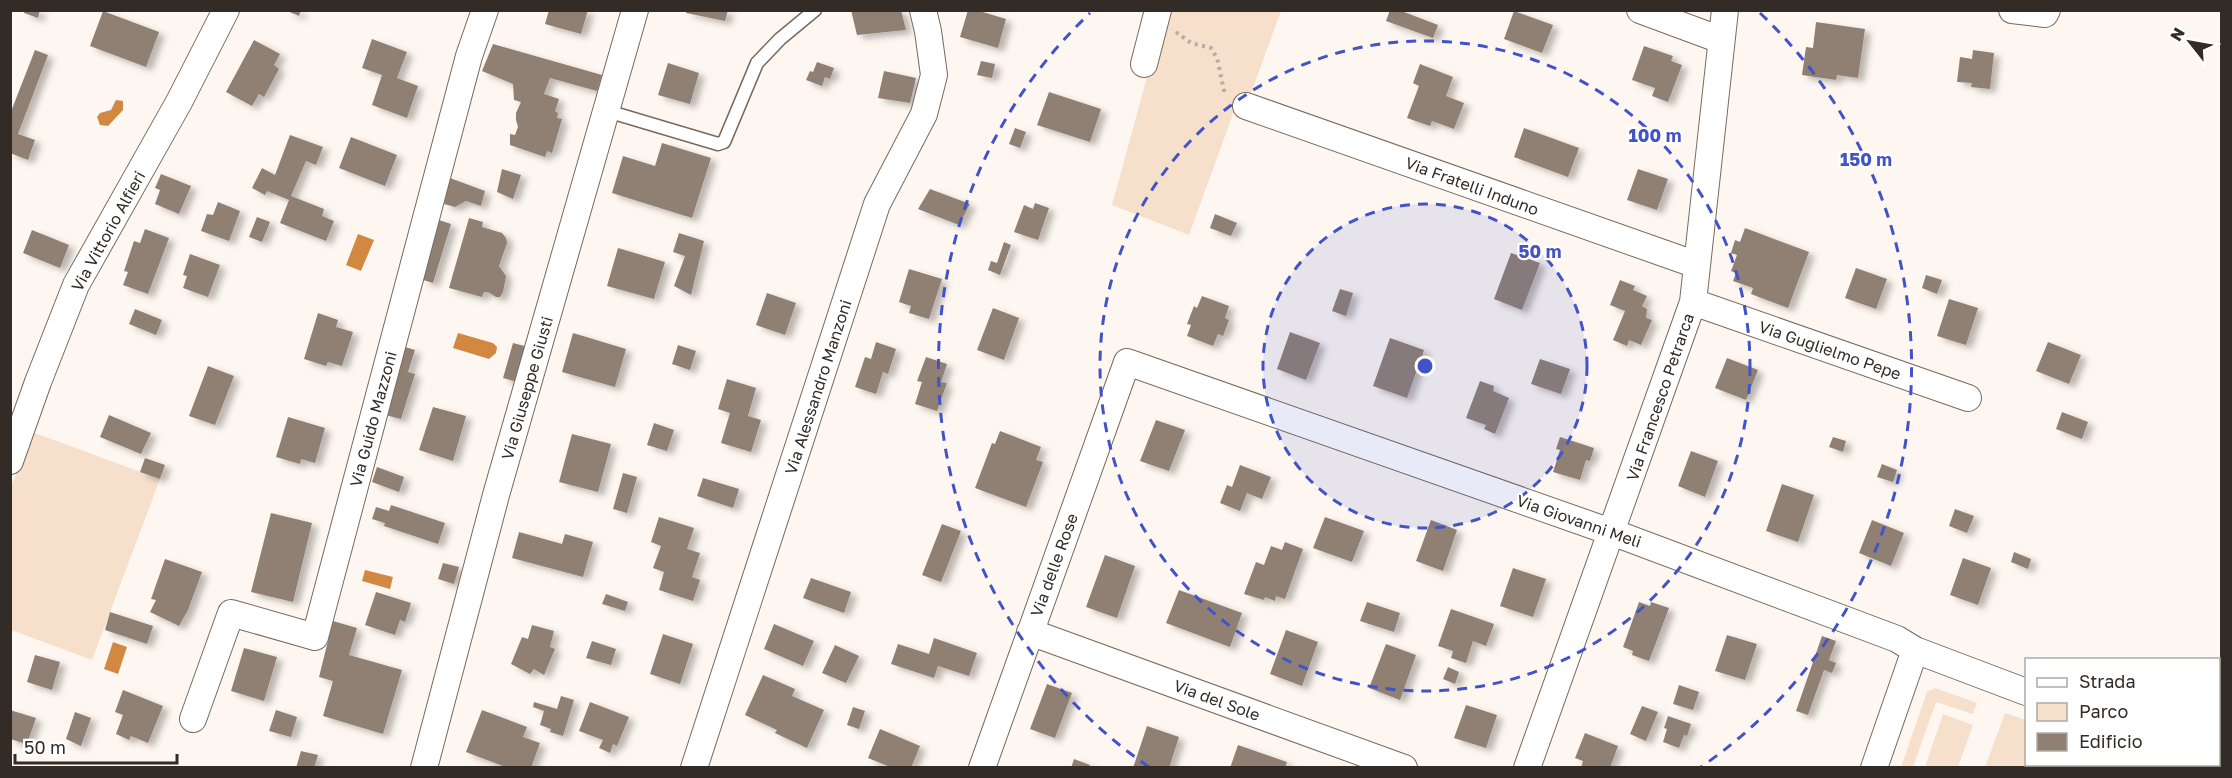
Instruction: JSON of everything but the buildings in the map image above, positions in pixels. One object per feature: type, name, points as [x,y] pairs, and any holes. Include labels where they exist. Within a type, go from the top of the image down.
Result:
[{"type":"street","name":"Via Vittorio Alfieri","points":[[10,461],[76,285],[179,102],[226,10]]},
{"type":"street","name":"Via Guido Mazzoni","points":[[193,719],[231,613],[315,637],[468,56],[485,10]]},
{"type":"street","name":"Via Giuseppe Giusti","points":[[424,768],[496,495],[635,10]]},
{"type":"street","name":"Via Alessandro Manzoni","points":[[694,768],[877,204],[924,114],[934,75],[923,10]]},
{"type":"street","points":[[1640,10],[1721,40]]},
{"type":"street","name":"Via Francesco Petrarca","points":[[1527,768],[1693,302],[1725,10]]},
{"type":"street","points":[[2012,10],[2045,14],[2047,10]]},
{"type":"street","points":[[1144,64],[1157,14]]},
{"type":"street","name":"Via Fratelli Induno","points":[[1246,106],[1697,265]]},
{"type":"street","name":"Via Guglielmo Pepe","points":[[1693,302],[1968,398]]},
{"type":"street","name":"Via Giovanni Meli","points":[[1127,362],[1612,532],[1887,635],[1915,650],[2025,692]]},
{"type":"street","name":"Via delle Rose","points":[[982,768],[1127,362]]},
{"type":"street","name":"Via del Sole","points":[[1030,632],[1404,768]]},
{"type":"street","points":[[1874,768],[1915,650]]},
{"type":"lane","points":[[607,111],[718,144],[724,142],[757,63],[780,39],[815,10]]},
{"type":"path","points":[[1157,14],[1191,43],[1211,48],[1217,58],[1226,96],[1236,104],[1246,106]]},
{"type":"green space","points":[[1165,11],[1281,11],[1250,96],[1241,92],[1189,235],[1112,205]]},
{"type":"green space","points":[[32,432],[160,479],[92,660],[11,630],[10,490]]},
{"type":"green space","points":[[1935,688],[1977,703],[1973,714],[1936,702],[1913,767],[1901,767],[1927,692]]},
{"type":"green space","points":[[2005,713],[2025,720],[2025,766],[2041,767],[1985,767]]},
{"type":"green space","points":[[1943,714],[1973,725],[1958,767],[1925,767]]},
{"type":"green space","points":[[2189,766],[2192,767],[2088,767]]},
{"type":"shaded area","points":[[116,100],[123,101],[123,110],[108,126],[100,125],[97,117],[100,113],[111,110]]},
{"type":"shaded area","points":[[358,234],[374,240],[361,271],[346,265]]},
{"type":"shaded area","points":[[458,333],[493,343],[497,347],[496,353],[489,359],[453,348]]},
{"type":"shaded area","points":[[365,570],[393,577],[390,589],[362,581]]},
{"type":"shaded area","points":[[113,642],[127,647],[118,674],[104,669]]}]
